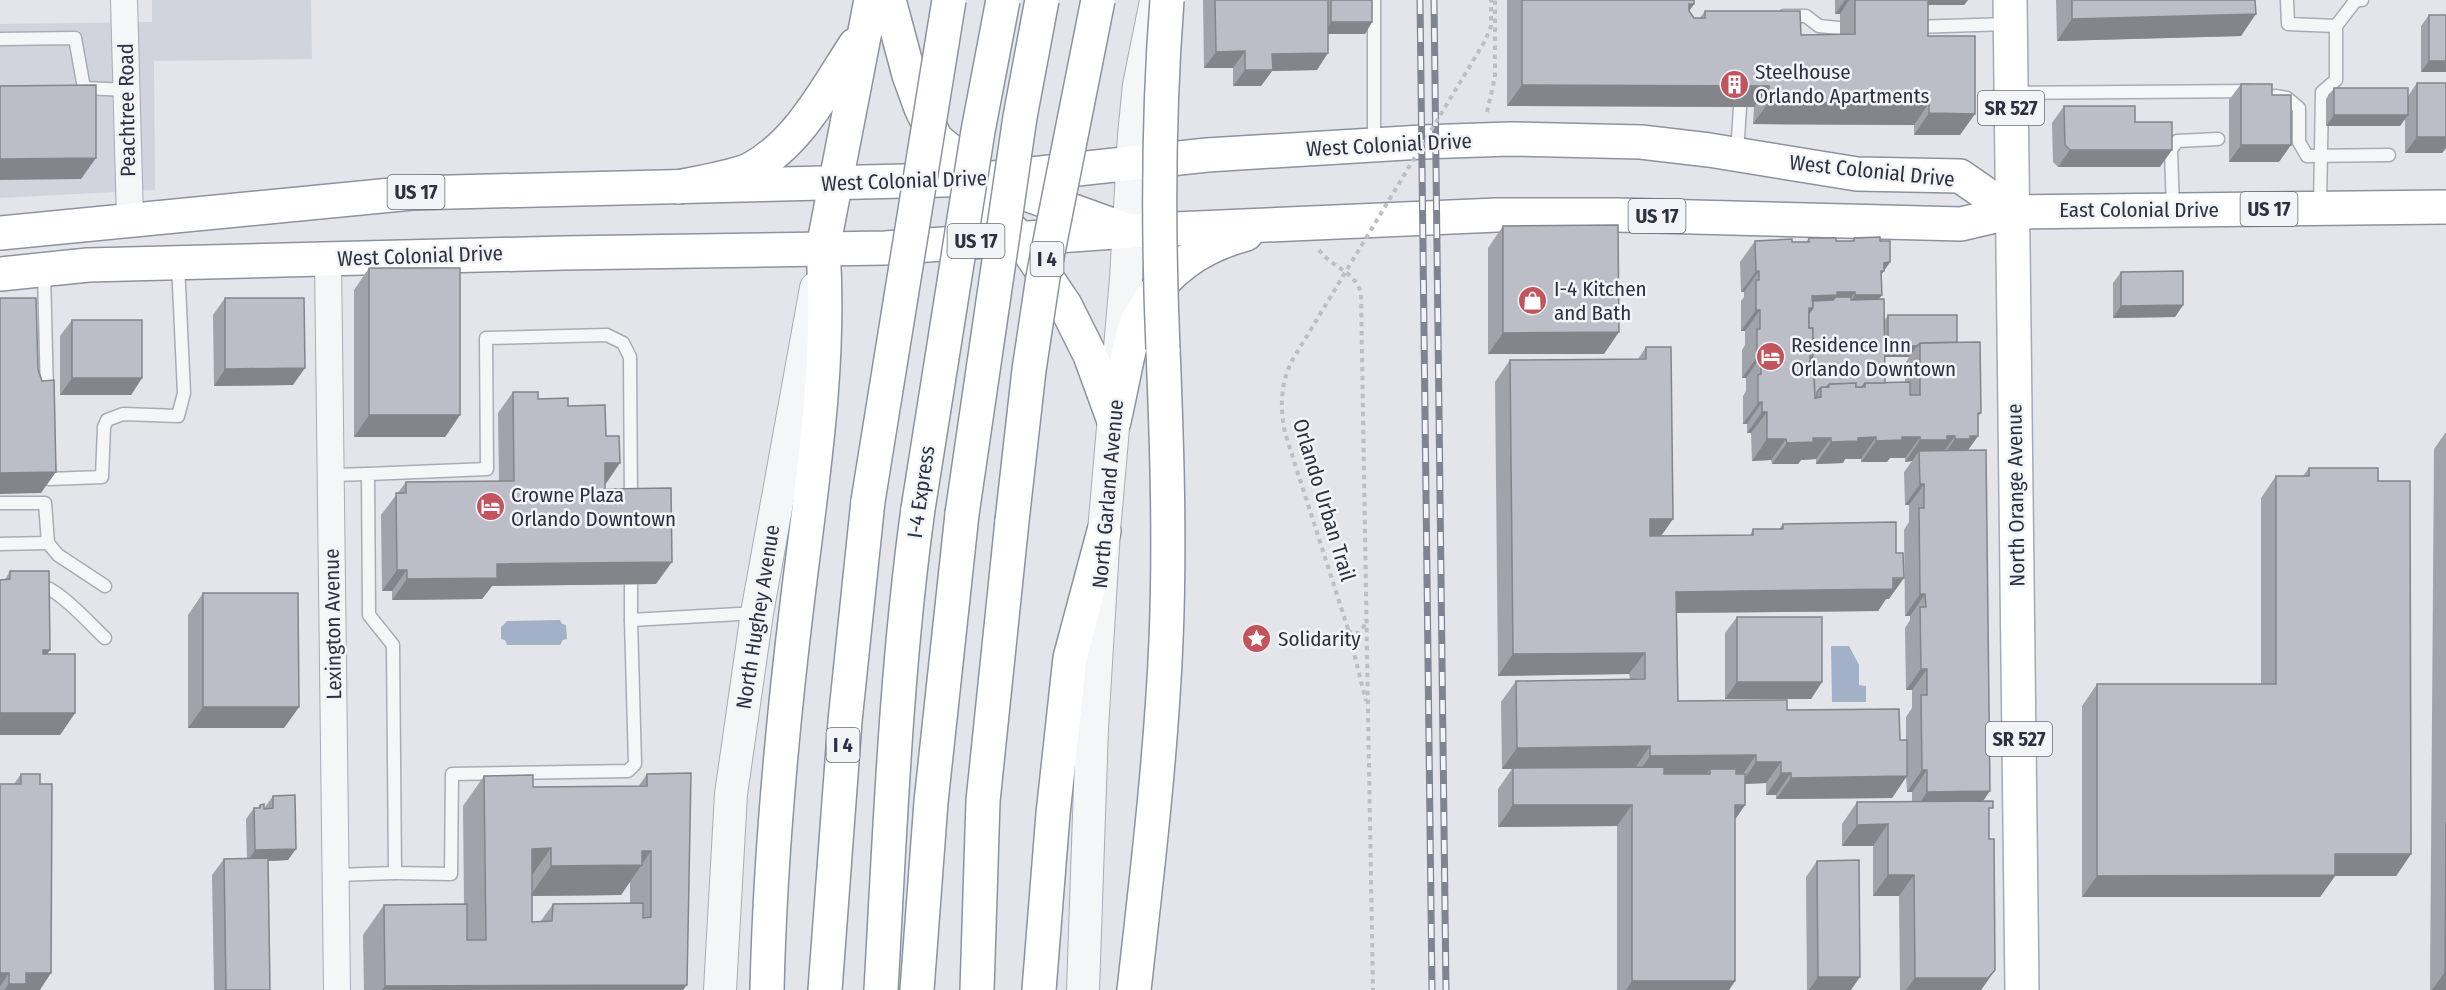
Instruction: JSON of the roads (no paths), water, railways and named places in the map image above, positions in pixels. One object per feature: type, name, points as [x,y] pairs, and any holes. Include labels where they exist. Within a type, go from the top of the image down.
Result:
[{"type":"main road","points":[[889,0],[909,75],[936,139],[1020,238],[1065,305],[1081,334],[1114,421]]},
{"type":"main road","name":"I 4","points":[[825,990],[844,731],[868,501],[949,0]]},
{"type":"main road","name":"I-4 Express","points":[[880,990],[909,572],[978,131],[1003,0]]},
{"type":"main road","name":"I-4 Express","points":[[917,990],[931,802],[962,514],[1018,129],[1042,0]]},
{"type":"main road","name":"I 4","points":[[977,990],[983,801],[1029,370],[1043,277],[1098,0]]},
{"type":"main road","points":[[1134,990],[1155,794],[1166,641],[1168,480],[1158,173],[1167,0]]},
{"type":"main road","name":"North Orange Avenue","points":[[2010,12],[2022,990]]},
{"type":"main road","points":[[766,990],[772,864],[784,717],[821,413],[826,290],[823,248],[867,16]]},
{"type":"main road","points":[[679,187],[750,170],[784,144],[813,109],[867,16]]},
{"type":"main road","name":"West Colonial Drive","points":[[0,233],[412,192],[971,180],[1132,162],[1374,145],[1485,140],[1587,140],[1669,145],[1857,174],[1960,176],[2012,212]]},
{"type":"main road","points":[[971,180],[1129,231]]},
{"type":"main road","name":"East Colonial Drive","points":[[2012,212],[2446,207]]},
{"type":"main road","name":"West Colonial Drive","points":[[0,273],[88,265],[178,262],[885,248],[1129,231],[1456,216],[1580,215],[1961,224],[2012,212]]},
{"type":"main road","points":[[1114,421],[1135,328],[1156,290],[1172,272],[1192,256],[1223,241],[1301,223]]},
{"type":"main road","points":[[1039,990],[1053,814],[1070,658],[1104,531]]},
{"type":"street","name":"Peachtree Road","points":[[124,0],[130,219]]},
{"type":"street","name":"North Garland Avenue","points":[[1083,990],[1092,728],[1104,531],[1139,85],[1156,0]]},
{"type":"street","name":"North Hughey Avenue","points":[[720,990],[731,794],[757,613],[823,248]]},
{"type":"street","name":"Lexington Avenue","points":[[328,259],[336,990]]},
{"type":"lane","points":[[1374,0],[1374,145]]},
{"type":"lane","points":[[2287,0],[2289,24],[2336,26]]},
{"type":"lane","points":[[2320,209],[2322,92],[2337,80],[2336,26],[2356,0],[2362,0]]},
{"type":"lane","points":[[1913,27],[2010,12]]},
{"type":"lane","points":[[1772,16],[1806,16],[1819,26],[1839,28]]},
{"type":"lane","points":[[0,39],[75,38],[84,88]]},
{"type":"lane","points":[[72,100],[84,88],[127,90]]},
{"type":"lane","points":[[2011,93],[2245,90],[2287,98],[2299,108],[2299,142],[2307,156],[2389,155]]},
{"type":"lane","points":[[1737,155],[1740,107]]},
{"type":"lane","points":[[2173,210],[2171,150],[2177,141],[2217,139]]},
{"type":"lane","points":[[49,455],[49,479],[102,477],[104,427],[107,420],[123,414],[178,416],[184,393],[178,262]]},
{"type":"lane","points":[[44,269],[47,409]]},
{"type":"lane","points":[[332,475],[487,469],[486,338],[608,335],[623,343],[630,357],[631,516]]},
{"type":"lane","points":[[368,474],[369,615],[393,645],[394,873]]},
{"type":"lane","points":[[0,503],[45,502],[48,543],[58,555],[105,586]]},
{"type":"lane","points":[[0,544],[48,543]]},
{"type":"lane","points":[[335,875],[451,874],[452,774],[628,771],[634,764],[631,551]]},
{"type":"lane","points":[[21,584],[42,584],[65,601],[105,638]]},
{"type":"lane","points":[[50,609],[65,601]]},
{"type":"lane","points":[[632,623],[757,613]]},
{"type":"water","points":[[560,620],[566,625],[567,639],[563,640],[560,645],[507,645],[505,640],[501,639],[501,627],[507,621]]},
{"type":"water","points":[[1831,646],[1849,646],[1859,665],[1859,685],[1866,686],[1866,702],[1832,702]]},
{"type":"railway","points":[[1420,0],[1432,990]]},
{"type":"railway","points":[[1434,0],[1446,990]]},
{"type":"place","name":"Steelhouse Orlando Apartments","points":[[1734,84]]},
{"type":"place","name":"I-4 Kitchen and Bath","points":[[1533,301]]},
{"type":"place","name":"Residence Inn Orlando Downtown","points":[[1770,357]]},
{"type":"place","name":"Crowne Plaza Orlando Downtown","points":[[490,507]]},
{"type":"place","name":"Solidarity","points":[[1257,639]]}]
